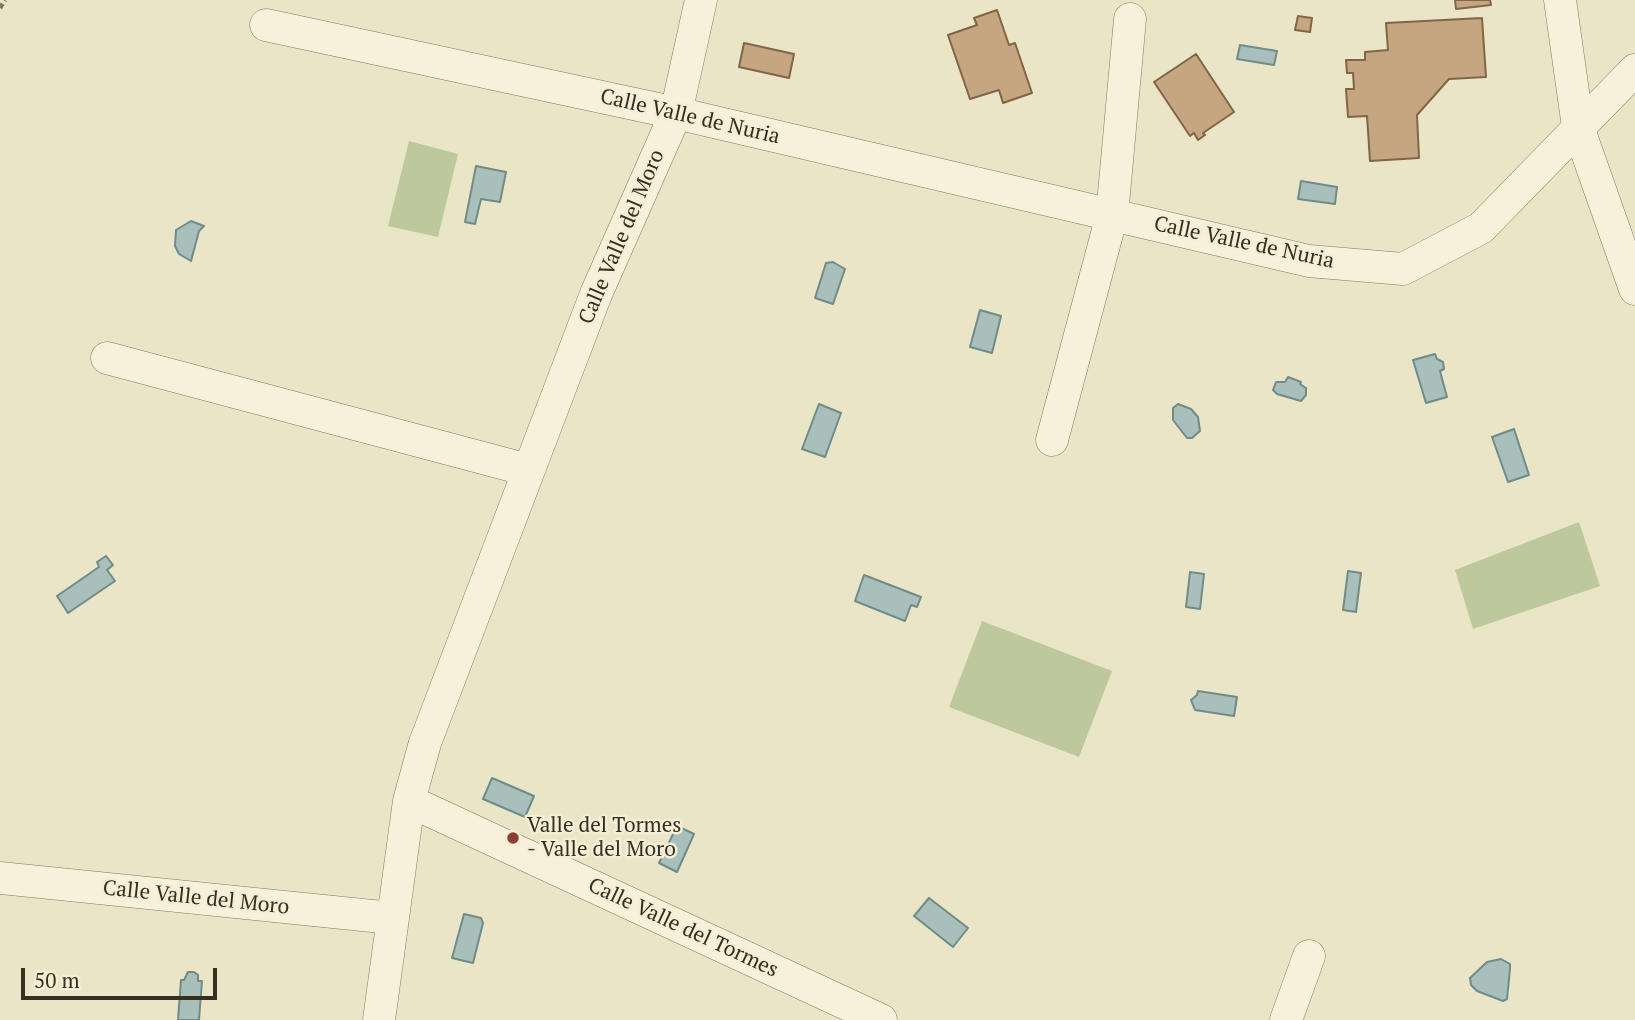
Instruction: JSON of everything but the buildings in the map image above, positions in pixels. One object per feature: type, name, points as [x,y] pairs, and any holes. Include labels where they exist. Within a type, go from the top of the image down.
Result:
[{"type":"street","name":"Calle Valle del Moro","points":[[379,1020],[409,801],[425,743],[596,294],[676,113],[701,0]]},
{"type":"street","points":[[1560,0],[1578,127],[1635,289]]},
{"type":"street","points":[[1052,440],[1112,215],[1130,19]]},
{"type":"street","name":"Calle Valle de Nuria","points":[[266,25],[676,113],[1309,261],[1403,269],[1481,228],[1635,70]]},
{"type":"street","points":[[107,358],[528,470]]},
{"type":"street","name":"Calle Valle del Tormes","points":[[409,801],[881,1020]]},
{"type":"street","name":"Calle Valle del Moro","points":[[0,878],[392,918]]},
{"type":"street","points":[[1286,1020],[1309,956]]},
{"type":"path","points":[[0,8],[5,0]]},
{"type":"green space","points":[[409,141],[458,154],[438,237],[388,226]]},
{"type":"green space","points":[[1579,522],[1600,586],[1473,629],[1455,570]]},
{"type":"green space","points":[[982,621],[1112,671],[1079,757],[949,707]]},
{"type":"water","points":[[1240,45],[1277,51],[1274,65],[1237,59]]},
{"type":"water","points":[[476,166],[506,172],[500,202],[481,199],[475,224],[465,222]]},
{"type":"water","points":[[1301,181],[1337,187],[1335,204],[1298,199]]},
{"type":"water","points":[[191,221],[204,226],[199,231],[191,261],[179,254],[175,246],[176,230]]},
{"type":"water","points":[[833,262],[845,269],[833,304],[815,298],[826,263]]},
{"type":"water","points":[[980,310],[1001,316],[992,353],[970,347]]},
{"type":"water","points":[[1435,354],[1437,359],[1443,362],[1444,369],[1440,371],[1447,397],[1426,403],[1413,360]]},
{"type":"water","points":[[1288,377],[1301,382],[1306,388],[1306,395],[1301,401],[1277,394],[1273,390],[1276,382],[1285,382]]},
{"type":"water","points":[[819,404],[841,413],[825,457],[802,449]]},
{"type":"water","points":[[1178,404],[1191,409],[1198,417],[1200,431],[1192,438],[1187,438],[1173,420],[1173,408]]},
{"type":"water","points":[[1514,429],[1529,475],[1508,482],[1492,437]]},
{"type":"water","points":[[106,556],[113,565],[107,570],[115,581],[68,613],[57,596],[99,567],[97,562]]},
{"type":"water","points":[[1348,571],[1361,573],[1356,612],[1343,610]]},
{"type":"water","points":[[1190,572],[1204,574],[1200,609],[1186,607]]},
{"type":"water","points":[[864,575],[921,597],[917,607],[911,605],[905,621],[855,601]]},
{"type":"water","points":[[1198,691],[1237,697],[1234,716],[1195,710],[1191,700]]},
{"type":"water","points":[[492,778],[534,796],[525,817],[483,799]]},
{"type":"water","points":[[677,826],[694,834],[677,872],[659,863]]},
{"type":"water","points":[[929,898],[968,928],[953,947],[914,916]]},
{"type":"water","points":[[464,914],[481,918],[483,923],[473,963],[452,958]]},
{"type":"water","points":[[1501,959],[1510,964],[1507,999],[1503,1001],[1477,991],[1471,985],[1470,978],[1487,962]]},
{"type":"water","points":[[188,972],[194,972],[198,975],[198,981],[202,981],[199,1020],[178,1020],[181,980],[184,980]]},
{"type":"place","name":"Valle del Tormes - Valle del Moro","points":[[513,838]]}]
